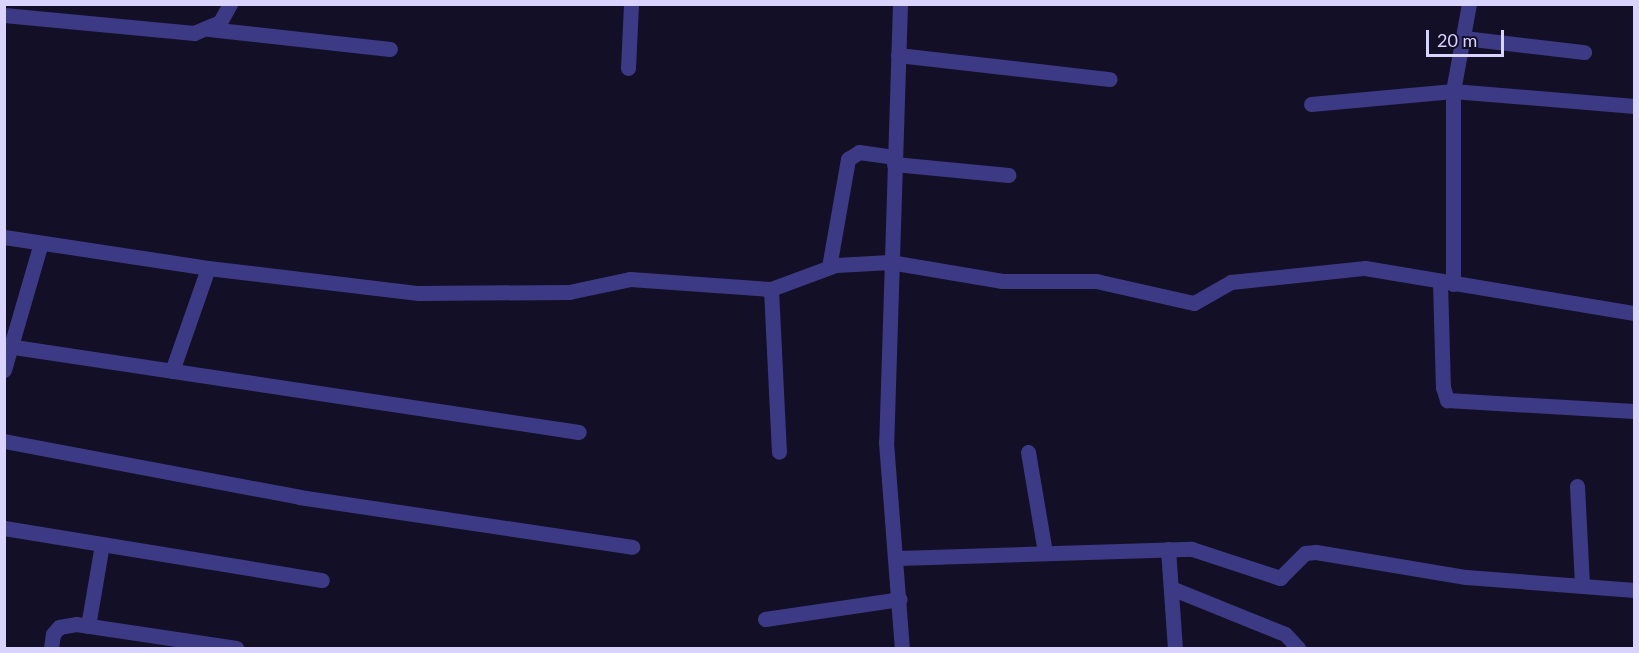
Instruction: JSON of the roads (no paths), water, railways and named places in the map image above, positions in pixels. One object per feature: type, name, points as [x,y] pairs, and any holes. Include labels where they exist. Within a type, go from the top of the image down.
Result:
[{"type":"street","points":[[210,29],[220,22],[230,4]]},
{"type":"street","points":[[628,68],[631,4]]},
{"type":"street","points":[[900,4],[886,442],[898,558],[902,648]]},
{"type":"street","points":[[1469,4],[1453,92],[1443,387],[1448,400],[1635,411]]},
{"type":"street","points":[[4,15],[194,33],[210,29],[390,49]]},
{"type":"street","points":[[1464,38],[1584,52]]},
{"type":"street","points":[[898,55],[1110,79]]},
{"type":"street","points":[[1311,104],[1453,92],[1635,106]]},
{"type":"street","points":[[829,267],[848,159],[859,152],[894,161],[1008,175]]},
{"type":"street","points":[[4,237],[208,268],[419,293],[569,292],[630,279],[771,289],[829,267],[890,262],[1002,281],[1096,281],[1194,303],[1231,282],[1350,269],[1381,270],[1446,283],[1635,313]]},
{"type":"street","points":[[4,370],[14,347],[41,243]]},
{"type":"street","points":[[172,371],[208,268]]},
{"type":"street","points":[[771,289],[779,452]]},
{"type":"street","points":[[14,347],[579,432]]},
{"type":"street","points":[[4,441],[298,497],[632,547]]},
{"type":"street","points":[[1028,452],[1045,553]]},
{"type":"street","points":[[1577,486],[1582,586]]},
{"type":"street","points":[[4,528],[322,580]]},
{"type":"street","points":[[88,626],[102,544]]},
{"type":"street","points":[[898,558],[1168,549],[1204,552],[1280,578],[1305,553],[1316,552],[1466,577],[1635,590]]},
{"type":"street","points":[[1168,549],[1175,648]]},
{"type":"street","points":[[1171,588],[1285,634],[1298,648]]},
{"type":"street","points":[[765,619],[900,598]]},
{"type":"street","points":[[51,648],[52,634],[60,627],[88,626],[236,648]]}]
